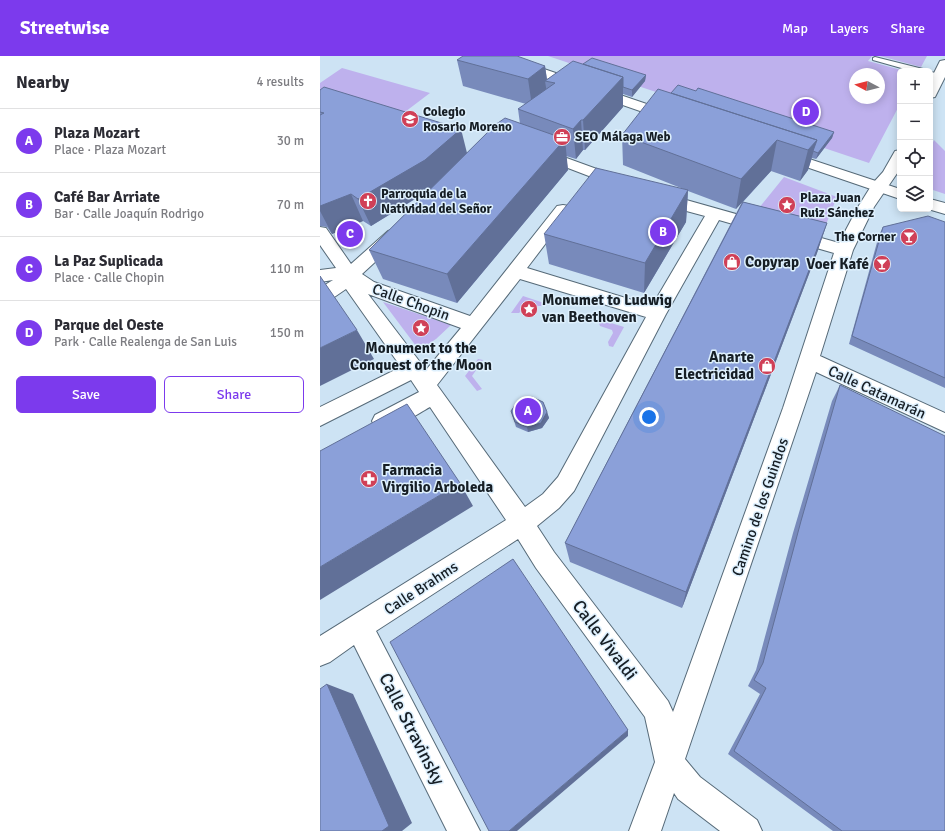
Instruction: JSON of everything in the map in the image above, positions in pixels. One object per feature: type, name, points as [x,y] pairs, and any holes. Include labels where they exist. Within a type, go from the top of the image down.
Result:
[{"type":"street","points":[[494,56],[684,122]]},
{"type":"street","points":[[936,82],[945,64]]},
{"type":"street","points":[[560,94],[573,83]]},
{"type":"street","points":[[528,148],[584,184],[642,191],[667,201],[844,250]]},
{"type":"street","points":[[772,151],[890,190]]},
{"type":"street","name":"Camino de los Guindos","points":[[645,831],[670,764],[794,408],[844,250],[866,207],[890,190],[890,174],[897,160]]},
{"type":"street","points":[[366,430],[424,384],[474,325],[584,184]]},
{"type":"street","points":[[933,205],[945,209]]},
{"type":"street","points":[[515,271],[657,314],[714,214]]},
{"type":"street","points":[[320,297],[335,288],[402,227]]},
{"type":"street","name":"Calle Chopin","points":[[320,232],[350,275],[357,292],[522,523]]},
{"type":"street","points":[[320,276],[334,274],[350,275]]},
{"type":"street","name":"Calle Chopin","points":[[350,275],[368,288],[474,325]]},
{"type":"street","name":"Calle Brahms","points":[[320,652],[522,523],[551,502],[566,484],[657,314]]},
{"type":"street","name":"Calle Catamarán","points":[[809,360],[945,423]]},
{"type":"street","points":[[320,417],[424,384]]},
{"type":"street","name":"Calle Vivaldi","points":[[522,523],[545,560],[658,711],[670,764]]},
{"type":"street","name":"Calle Stravinsky","points":[[359,627],[380,666],[383,676],[461,830]]},
{"type":"street","points":[[670,764],[689,788],[746,831]]},
{"type":"lane","points":[[875,59],[909,68]]},
{"type":"shaded area","points":[[548,56],[872,56],[868,61],[897,69],[897,110],[869,163]]},
{"type":"shaded area","points":[[880,56],[927,56],[921,67]]},
{"type":"shaded area","points":[[342,68],[430,93],[393,121],[320,99],[320,83]]},
{"type":"shaded area","points":[[934,140],[945,151],[945,194],[933,190]]},
{"type":"shaded area","name":"Plaza Juan Ruiz Sánchez","points":[[784,177],[837,197],[823,232],[754,214]]},
{"type":"shaded area","points":[[523,296],[547,304],[546,306],[536,306],[530,311],[522,310],[519,313],[511,313]]},
{"type":"shaded area","points":[[383,302],[451,325],[436,339],[419,350]]},
{"type":"shaded area","points":[[601,320],[624,327],[613,347],[609,346],[608,342],[613,333],[612,330],[600,326],[599,323]]},
{"type":"shaded area","points":[[478,359],[483,360],[472,376],[482,389],[477,391],[465,376]]},
{"type":"building","points":[[463,56],[517,56],[545,66],[528,79],[457,60]]},
{"type":"building","points":[[592,58],[646,75],[632,90],[623,87],[623,77],[583,64]]},
{"type":"building","points":[[573,61],[623,77],[573,129],[518,109],[555,83],[545,81]]},
{"type":"building","points":[[678,85],[696,91],[698,88],[834,132],[818,153],[813,151],[817,140],[671,93]]},
{"type":"building","points":[[324,87],[461,129],[425,160],[358,199],[351,194],[320,206],[320,115],[324,113],[320,112],[320,90]]},
{"type":"building","points":[[658,89],[817,140],[808,150],[777,140],[741,179],[622,135]]},
{"type":"building","points":[[505,118],[565,139],[447,274],[369,250],[495,125]]},
{"type":"building","points":[[596,168],[688,190],[645,263],[544,234]]},
{"type":"building","points":[[743,202],[827,223],[686,592],[565,543]]},
{"type":"building","points":[[928,216],[945,222],[945,378],[852,336],[883,227]]},
{"type":"building","points":[[320,276],[357,330],[320,348]]},
{"type":"building","points":[[840,385],[945,436],[945,831],[842,831],[734,751],[766,688],[754,680],[763,663],[801,521]]},
{"type":"building","points":[[532,397],[543,402],[547,412],[541,423],[527,427],[515,422],[511,411],[518,401]]},
{"type":"building","points":[[407,404],[460,483],[320,567],[320,451]]},
{"type":"building","points":[[513,559],[628,730],[509,831],[489,831],[390,642]]},
{"type":"building","points":[[327,684],[389,826],[382,831],[320,831],[320,689]]},
{"type":"place","name":"Parque del Oeste","points":[[806,112]]},
{"type":"place","name":"Colegio Rosario Moreno","points":[[410,119]]},
{"type":"place","name":"SEO Málaga Web","points":[[562,137]]},
{"type":"place","name":"Parroquia de la Natividad del Señor","points":[[368,201]]},
{"type":"place","name":"Plaza Juan Ruiz Sánchez","points":[[787,205]]},
{"type":"place","name":"Café Bar Arriate","points":[[663,232]]},
{"type":"place","name":"La Paz Suplicada","points":[[350,234]]},
{"type":"place","name":"The Corner","points":[[909,237]]},
{"type":"place","name":"Copyrap","points":[[732,262]]},
{"type":"place","name":"Voer Kafé","points":[[882,264]]},
{"type":"place","name":"Monumet to Ludwig van Beethoven","points":[[529,309]]},
{"type":"place","name":"Monument to the Conquest of the Moon","points":[[421,328]]},
{"type":"place","name":"Anarte Electricidad","points":[[767,366]]},
{"type":"place","name":"Plaza Mozart","points":[[528,411]]},
{"type":"place","name":"Farmacia Virgilio Arboleda","points":[[369,479]]}]
